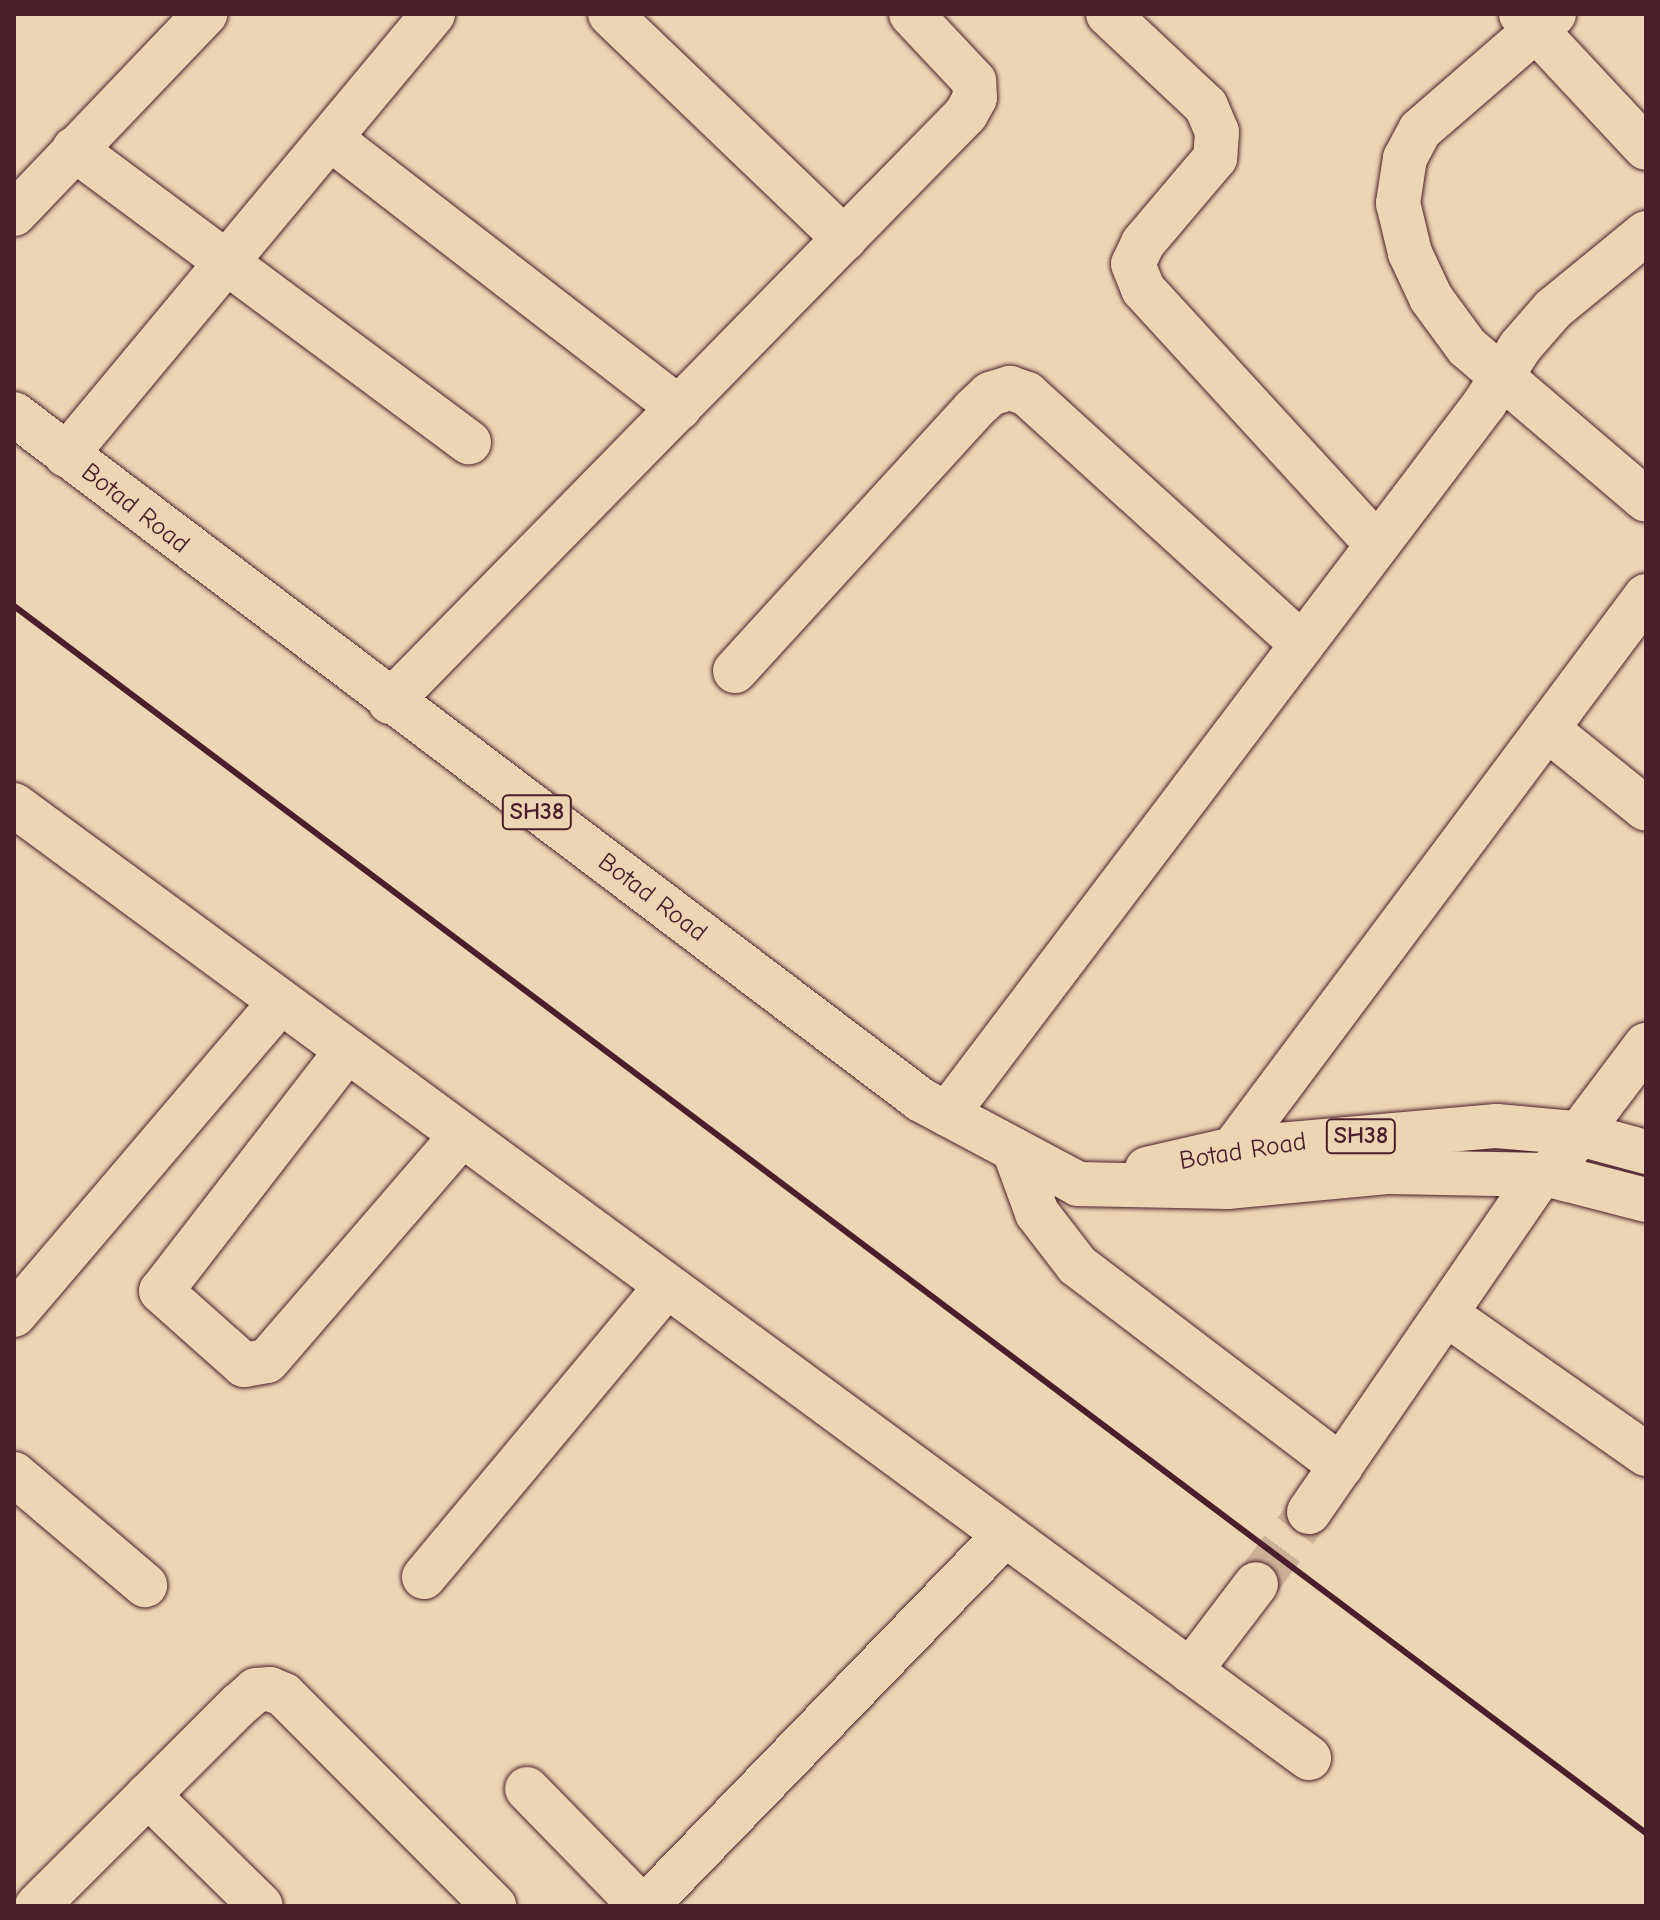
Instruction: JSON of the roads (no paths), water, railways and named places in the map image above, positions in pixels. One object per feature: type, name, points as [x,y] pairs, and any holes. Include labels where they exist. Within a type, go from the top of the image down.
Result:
[{"type":"street","points":[[14,214],[205,14]]},
{"type":"street","points":[[66,455],[230,264],[433,14]]},
{"type":"street","points":[[610,14],[845,239]]},
{"type":"street","points":[[390,702],[845,239],[975,98],[974,81],[911,14]]},
{"type":"street","points":[[1108,14],[1206,106],[1217,132],[1215,158],[1143,243],[1133,264],[1143,289],[1377,544]]},
{"type":"street","points":[[1646,148],[1538,18],[1420,130],[1405,158],[1398,203],[1410,253],[1431,298],[1467,347],[1646,500]]},
{"type":"street","points":[[331,139],[679,408]]},
{"type":"street","points":[[74,149],[469,442]]},
{"type":"street","points":[[947,1114],[1553,309],[1646,233]]},
{"type":"street","points":[[735,671],[973,410],[990,394],[1010,388],[1027,394],[1302,644]]},
{"type":"street","name":"Botad Road","points":[[14,414],[390,702],[947,1114],[1078,1184],[1227,1187],[1389,1172],[1545,1175],[1646,1200]]},
{"type":"street","points":[[1233,1149],[1646,596]]},
{"type":"street","points":[[1547,729],[1646,809]]},
{"type":"street","points":[[14,805],[279,1004],[1309,1758]]},
{"type":"street","points":[[14,1315],[279,1004]]},
{"type":"street","points":[[1309,1512],[1545,1175],[1646,1045]]},
{"type":"street","points":[[346,1052],[161,1291],[244,1365],[267,1361],[461,1136]]},
{"type":"street","name":"Botad Road","points":[[1078,1184],[1233,1149],[1497,1126],[1576,1133],[1646,1152]]},
{"type":"street","points":[[1014,1150],[1037,1213],[1077,1265],[1341,1466]]},
{"type":"street","points":[[424,1577],[666,1287]]},
{"type":"street","points":[[1446,1314],[1646,1454]]},
{"type":"street","points":[[14,1474],[145,1585]]},
{"type":"street","points":[[527,1789],[644,1906],[1005,1535]]},
{"type":"street","points":[[1190,1671],[1256,1584]]},
{"type":"street","points":[[37,1906],[240,1704],[256,1690],[270,1689],[284,1695],[494,1906]]},
{"type":"street","points":[[148,1795],[261,1906]]},
{"type":"tunnel","points":[[1256,1584],[1309,1512]]},
{"type":"railway","points":[[14,606],[1646,1833]]}]
